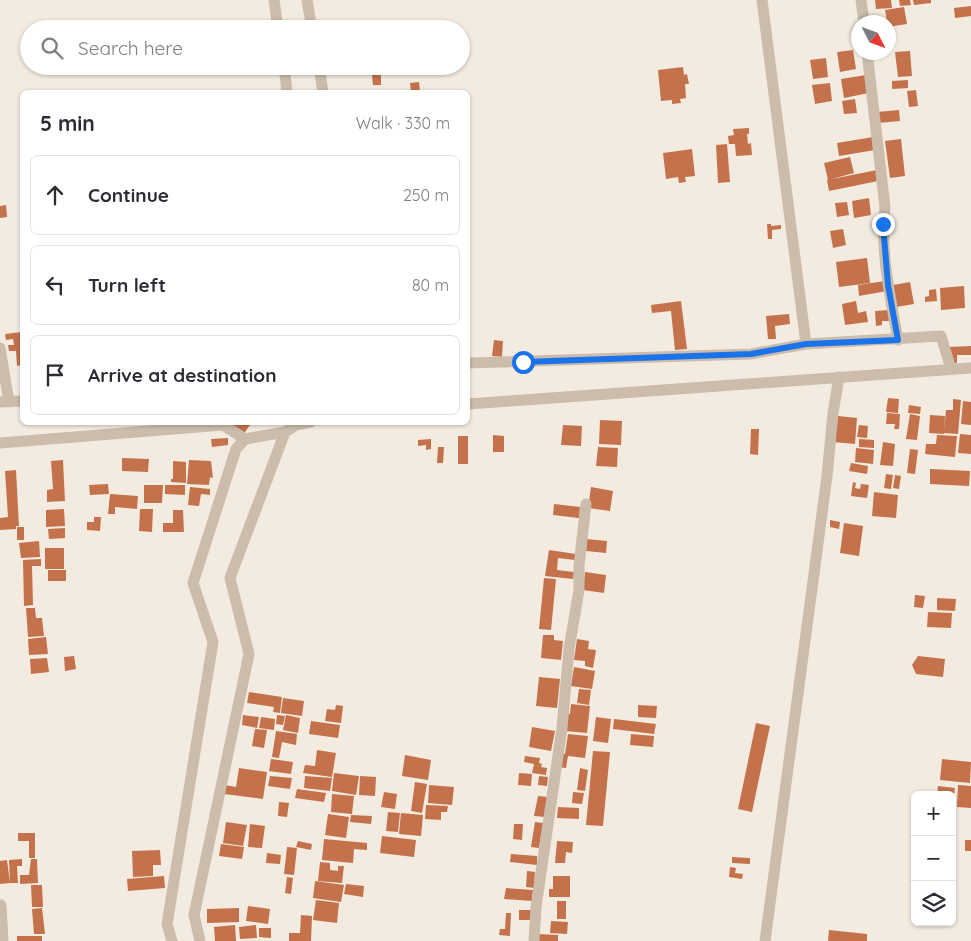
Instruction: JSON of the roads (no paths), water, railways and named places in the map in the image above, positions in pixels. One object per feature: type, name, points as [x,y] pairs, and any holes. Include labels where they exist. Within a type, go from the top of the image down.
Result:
[{"type":"street","points":[[274,0],[277,20]]},
{"type":"street","points":[[307,0],[310,20]]},
{"type":"street","points":[[762,0],[806,344]]},
{"type":"street","points":[[861,0],[863,15]]},
{"type":"street","points":[[868,60],[885,206],[883,224],[888,285],[898,340]]},
{"type":"street","points":[[285,75],[287,90]]},
{"type":"street","points":[[320,75],[323,90]]},
{"type":"street","points":[[470,363],[751,354],[806,344],[941,336],[951,369]]},
{"type":"street","points":[[0,348],[4,402],[20,401]]},
{"type":"street","points":[[470,404],[971,368]]},
{"type":"street","points":[[765,941],[826,486],[838,378]]},
{"type":"street","points":[[0,443],[223,425],[245,439]]},
{"type":"street","points":[[172,941],[167,924],[213,642],[193,582],[236,449],[245,439],[285,432],[296,425]]},
{"type":"street","points":[[200,941],[194,915],[249,654],[230,578],[285,432]]},
{"type":"street","points":[[534,941],[536,906],[562,728],[569,649],[579,590],[579,566],[586,504]]},
{"type":"street","points":[[1,905],[3,941]]}]
